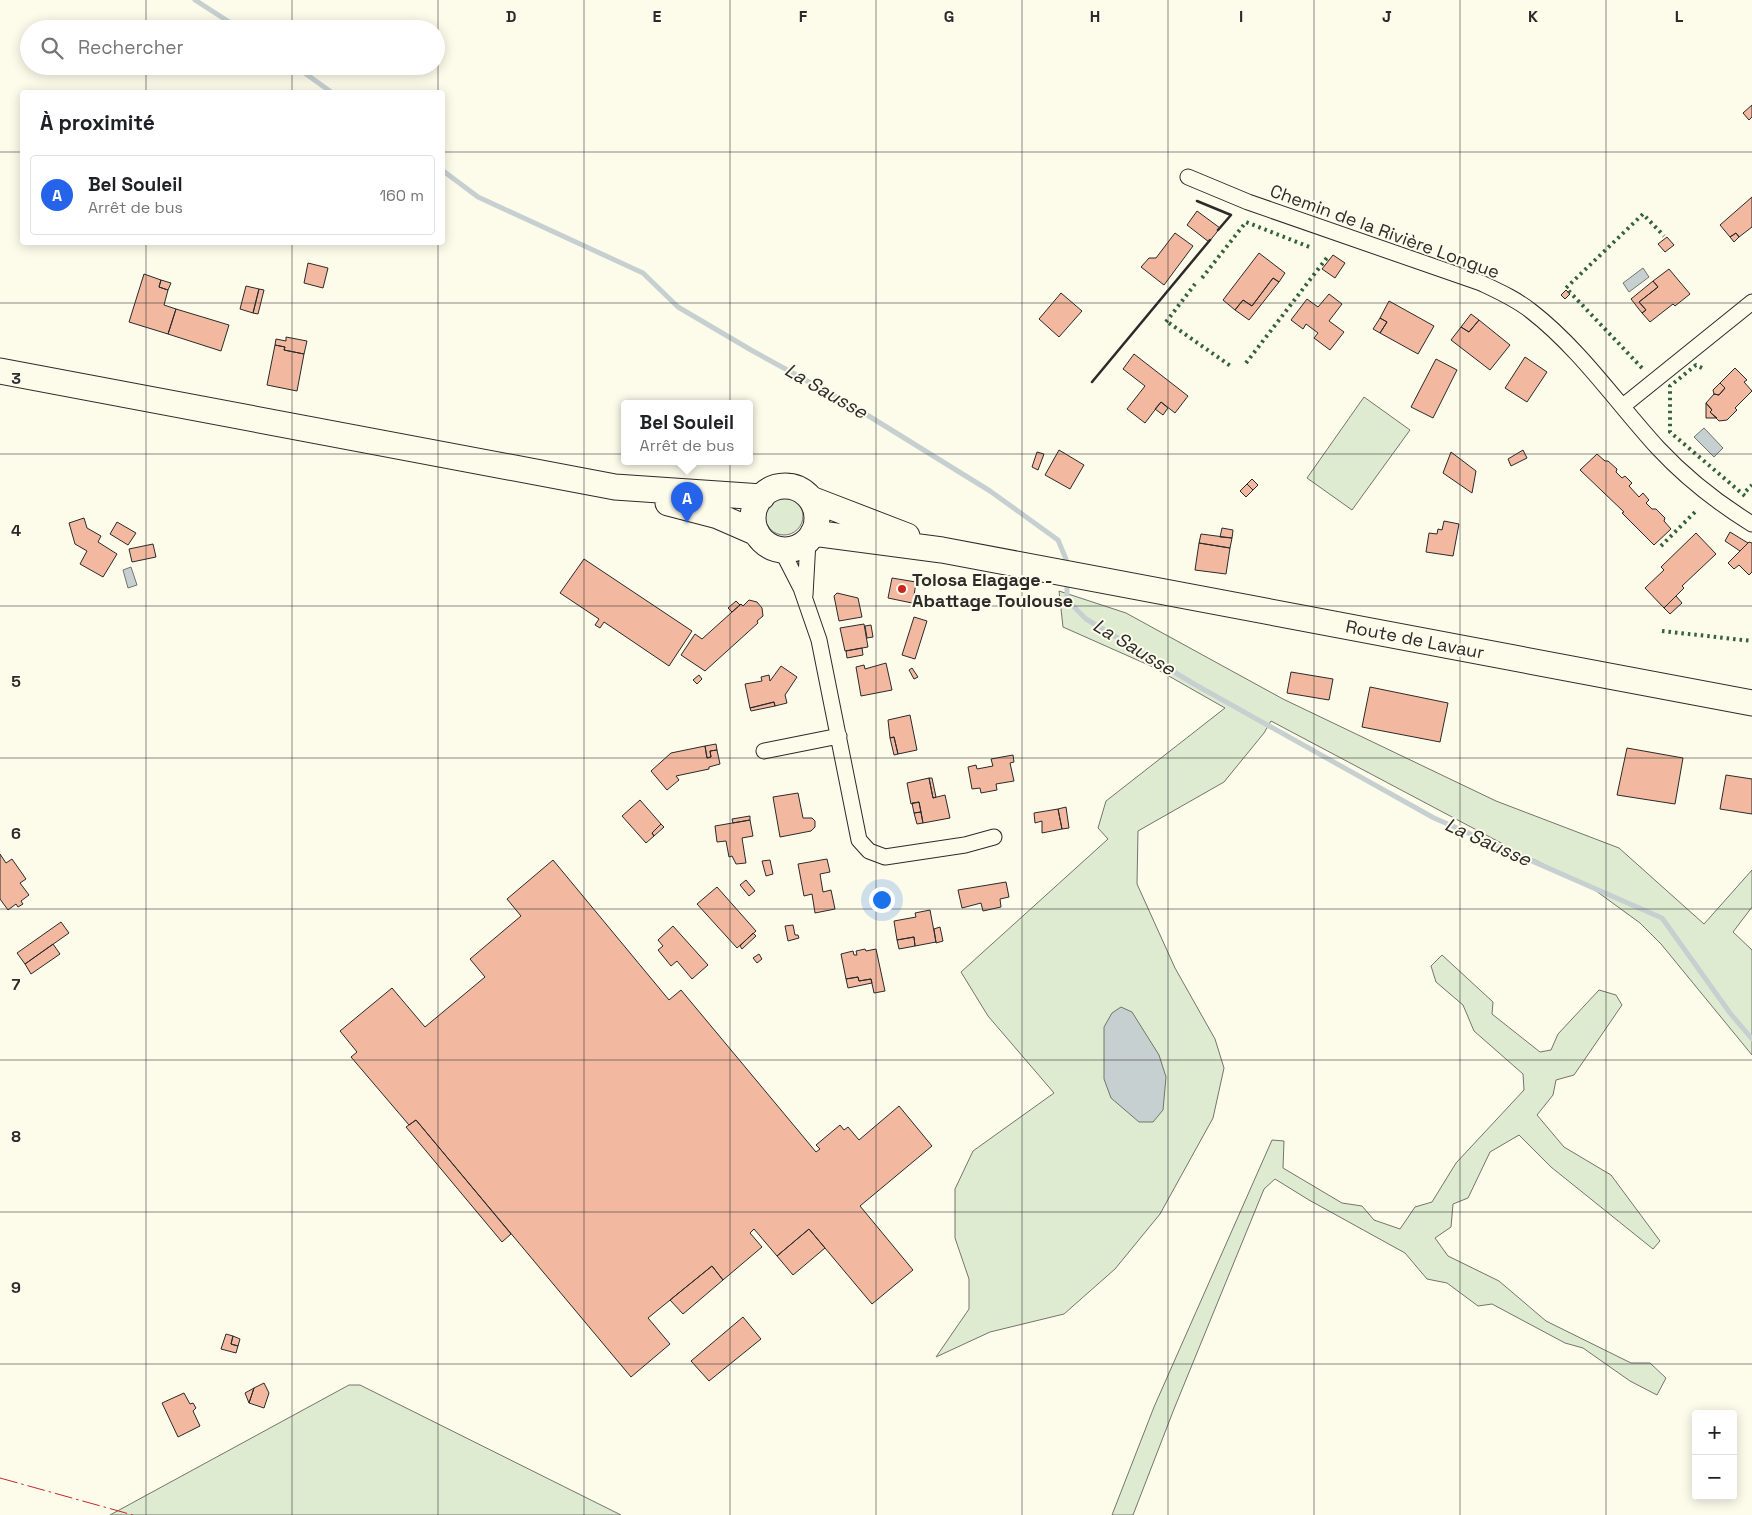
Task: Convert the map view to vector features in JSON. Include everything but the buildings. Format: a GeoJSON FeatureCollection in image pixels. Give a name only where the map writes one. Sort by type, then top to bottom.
{"type":"FeatureCollection","features":[{"type":"Feature","properties":{"kind":"main road"},"geometry":{"type":"LineString","coordinates":[[0,371],[615,487],[762,497]]}},
{"type":"Feature","properties":{"kind":"main road"},"geometry":{"type":"LineString","coordinates":[[615,487],[651,499],[718,516],[757,533]]}},
{"type":"Feature","properties":{"kind":"main road"},"geometry":{"type":"LineString","coordinates":[[811,499],[817,516],[816,524],[811,537],[800,546],[780,550],[763,541],[757,533],[754,524],[756,505],[762,497],[775,488],[791,487],[798,489],[811,499],[942,550]]}},
{"type":"Feature","properties":{"kind":"main road"},"geometry":{"type":"LineString","coordinates":[[811,537],[942,550]]}},
{"type":"Feature","properties":{"kind":"main road","name":"Route de Lavaur"},"geometry":{"type":"LineString","coordinates":[[942,550],[1752,703]]}},
{"type":"Feature","properties":{"kind":"street","name":"Chemin de la Rivière Longue"},"geometry":{"type":"LineString","coordinates":[[1188,177],[1258,206],[1482,283],[1510,297],[1530,310],[1554,331],[1672,463],[1716,500],[1752,524]]}},
{"type":"Feature","properties":{"kind":"street"},"geometry":{"type":"LineString","coordinates":[[1623,406],[1752,302]]}},
{"type":"Feature","properties":{"kind":"street"},"geometry":{"type":"LineString","coordinates":[[807,607],[805,589],[811,537]]}},
{"type":"Feature","properties":{"kind":"street"},"geometry":{"type":"LineString","coordinates":[[780,550],[800,588],[819,640],[859,840],[869,852],[885,857],[965,845],[994,837]]}},
{"type":"Feature","properties":{"kind":"street"},"geometry":{"type":"LineString","coordinates":[[764,751],[839,736]]}},
{"type":"Feature","properties":{"kind":"green space"},"geometry":{"type":"Polygon","coordinates":[[[1364,397],[1410,430],[1352,510],[1307,478],[1364,397]]]}},
{"type":"Feature","properties":{"kind":"green space"},"geometry":{"type":"Polygon","coordinates":[[[784,497],[791,498],[797,503],[802,509],[802,523],[797,529],[791,534],[784,535],[777,534],[771,529],[766,523],[765,516],[766,509],[771,503],[777,498],[784,497]]]}},
{"type":"Feature","properties":{"kind":"green space"},"geometry":{"type":"Polygon","coordinates":[[[1059,591],[1126,613],[1283,699],[1496,801],[1619,848],[1704,924],[1752,870],[1752,907],[1733,932],[1752,950],[1752,1055],[1661,944],[1640,923],[1592,888],[1510,850],[1503,844],[1271,721],[1264,733],[1224,782],[1138,831],[1137,884],[1175,968],[1215,1039],[1224,1068],[1213,1118],[1160,1214],[1115,1269],[1064,1314],[990,1332],[936,1357],[969,1309],[969,1279],[955,1238],[955,1189],[973,1151],[1054,1093],[988,1016],[961,972],[1108,839],[1098,828],[1106,801],[1225,708],[1153,667],[1063,627],[1059,591]]]}},
{"type":"Feature","properties":{"kind":"green space"},"geometry":{"type":"Polygon","coordinates":[[[1442,955],[1493,1002],[1492,1014],[1540,1052],[1551,1050],[1558,1034],[1599,990],[1616,995],[1622,1005],[1574,1075],[1556,1080],[1553,1095],[1537,1115],[1564,1147],[1611,1175],[1660,1241],[1653,1249],[1551,1167],[1519,1135],[1490,1152],[1468,1198],[1453,1204],[1451,1227],[1435,1238],[1448,1256],[1499,1281],[1546,1321],[1631,1363],[1650,1363],[1666,1378],[1657,1395],[1630,1381],[1583,1348],[1565,1343],[1492,1304],[1478,1306],[1447,1283],[1427,1279],[1405,1253],[1275,1179],[1264,1189],[1133,1515],[1112,1515],[1154,1407],[1272,1140],[1284,1141],[1283,1168],[1342,1203],[1362,1206],[1374,1220],[1400,1229],[1415,1207],[1432,1202],[1456,1163],[1524,1090],[1523,1074],[1474,1031],[1463,1005],[1436,982],[1431,966],[1442,955]]]}},
{"type":"Feature","properties":{"kind":"green space"},"geometry":{"type":"Polygon","coordinates":[[[349,1385],[360,1385],[621,1515],[110,1515],[349,1385]]]}},
{"type":"Feature","properties":{"kind":"shaded area"},"geometry":{"type":"Polygon","coordinates":[[[1643,268],[1649,277],[1629,292],[1623,283],[1643,268]]]}},
{"type":"Feature","properties":{"kind":"shaded area"},"geometry":{"type":"Polygon","coordinates":[[[1704,428],[1723,448],[1714,457],[1694,437],[1704,428]]]}},
{"type":"Feature","properties":{"kind":"shaded area"},"geometry":{"type":"Polygon","coordinates":[[[131,567],[137,585],[128,588],[123,570],[131,567]]]}},
{"type":"Feature","properties":{"kind":"shaded area"},"geometry":{"type":"Polygon","coordinates":[[[1121,1007],[1132,1012],[1159,1055],[1166,1077],[1163,1110],[1153,1122],[1139,1122],[1111,1098],[1104,1079],[1104,1027],[1112,1013],[1121,1007]]]}},
{"type":"Feature","properties":{"kind":"waterway","name":"La Sausse"},"geometry":{"type":"LineString","coordinates":[[195,0],[226,20]]}},
{"type":"Feature","properties":{"kind":"waterway","name":"La Sausse"},"geometry":{"type":"LineString","coordinates":[[307,75],[328,90]]}},
{"type":"Feature","properties":{"kind":"waterway","name":"La Sausse"},"geometry":{"type":"LineString","coordinates":[[445,172],[478,197],[643,273],[678,307],[851,405],[990,491],[1058,540],[1066,559],[1066,567]]}},
{"type":"Feature","properties":{"kind":"waterway","name":"La Sausse"},"geometry":{"type":"LineString","coordinates":[[1067,580],[1067,600],[1086,619],[1194,684],[1434,818],[1662,918],[1730,1013],[1752,1039]]}},
{"type":"Feature","properties":{"kind":"hedge"},"geometry":{"type":"LineString","coordinates":[[1642,368],[1566,288],[1643,214],[1664,236]]}},
{"type":"Feature","properties":{"kind":"hedge"},"geometry":{"type":"LineString","coordinates":[[1202,278],[1246,222],[1312,248]]}},
{"type":"Feature","properties":{"kind":"hedge"},"geometry":{"type":"LineString","coordinates":[[1246,363],[1329,255]]}},
{"type":"Feature","properties":{"kind":"hedge"},"geometry":{"type":"LineString","coordinates":[[1166,322],[1195,284]]}},
{"type":"Feature","properties":{"kind":"hedge"},"geometry":{"type":"LineString","coordinates":[[1169,323],[1232,367]]}},
{"type":"Feature","properties":{"kind":"hedge"},"geometry":{"type":"LineString","coordinates":[[1702,368],[1696,365],[1670,386],[1670,432],[1745,496]]}},
{"type":"Feature","properties":{"kind":"hedge"},"geometry":{"type":"LineString","coordinates":[[1746,491],[1752,485]]}},
{"type":"Feature","properties":{"kind":"hedge"},"geometry":{"type":"LineString","coordinates":[[1661,546],[1697,510]]}},
{"type":"Feature","properties":{"kind":"hedge"},"geometry":{"type":"LineString","coordinates":[[1662,631],[1752,641]]}},
{"type":"Feature","properties":{"kind":"wall"},"geometry":{"type":"LineString","coordinates":[[1197,201],[1231,215],[1218,230]]}},
{"type":"Feature","properties":{"kind":"wall"},"geometry":{"type":"LineString","coordinates":[[1092,382],[1210,240]]}},
{"type":"Feature","properties":{"kind":"power"},"geometry":{"type":"LineString","coordinates":[[0,1478],[133,1515]]}},
{"type":"Feature","properties":{"kind":"place","name":"Bel Souleil"},"geometry":{"type":"Point","coordinates":[687,523]}},
{"type":"Feature","properties":{"kind":"place","name":"Tolosa Elagage - Abattage Toulouse"},"geometry":{"type":"Point","coordinates":[902,589]}}]}
